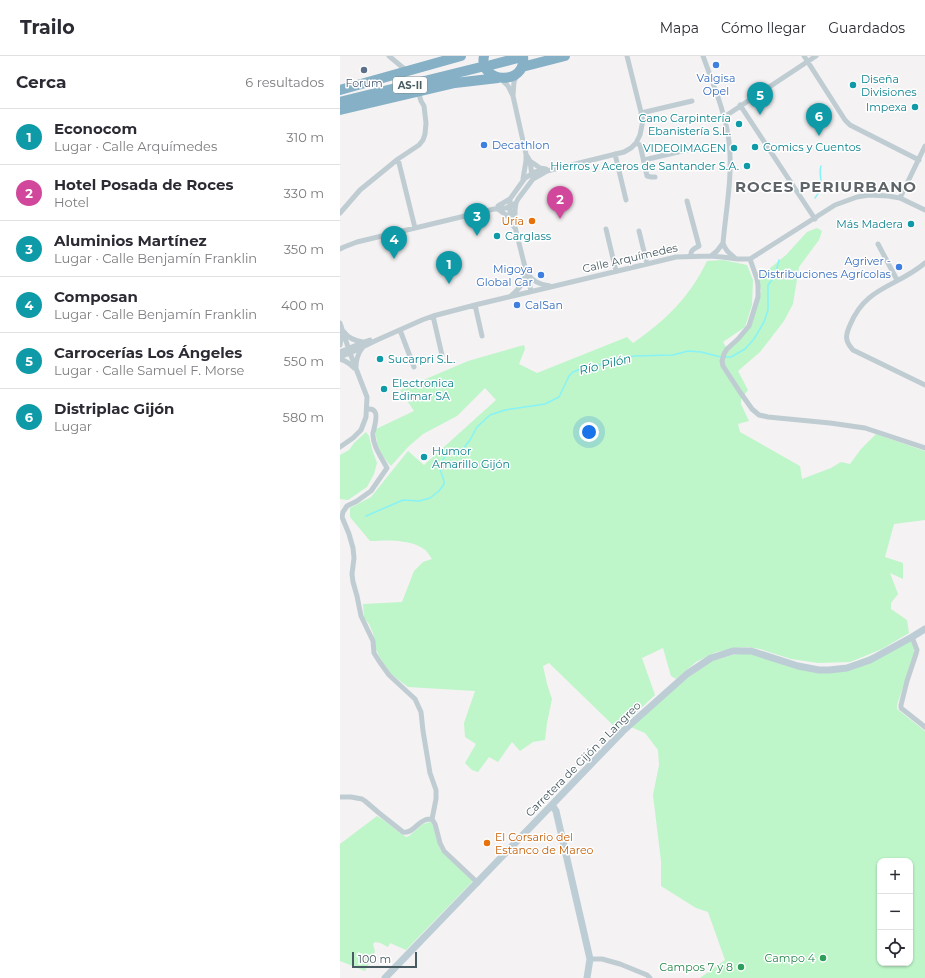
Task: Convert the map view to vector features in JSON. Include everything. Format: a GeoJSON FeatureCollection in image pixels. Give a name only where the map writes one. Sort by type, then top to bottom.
{"type":"FeatureCollection","features":[{"type":"Feature","properties":{"kind":"highway"},"geometry":{"type":"LineString","coordinates":[[340,90],[461,56]]}},
{"type":"Feature","properties":{"kind":"highway","name":"AS-II"},"geometry":{"type":"LineString","coordinates":[[340,102],[502,56]]}},
{"type":"Feature","properties":{"kind":"highway"},"geometry":{"type":"LineString","coordinates":[[340,110],[455,83],[512,77],[520,64],[565,56]]}},
{"type":"Feature","properties":{"kind":"highway"},"geometry":{"type":"LineString","coordinates":[[485,62],[483,59],[485,67],[492,75],[499,78]]}},
{"type":"Feature","properties":{"kind":"highway","name":"AS-II"},"geometry":{"type":"LineString","coordinates":[[340,96],[485,62],[520,64]]}},
{"type":"Feature","properties":{"kind":"street"},"geometry":{"type":"LineString","coordinates":[[389,56],[407,71]]}},
{"type":"Feature","properties":{"kind":"street"},"geometry":{"type":"LineString","coordinates":[[531,292],[515,227],[516,203],[534,176],[549,169],[624,152],[636,143],[640,135],[643,120],[627,56]]}},
{"type":"Feature","properties":{"kind":"street"},"geometry":{"type":"LineString","coordinates":[[703,56],[724,116],[729,141],[730,170],[723,243],[728,253],[738,259]]}},
{"type":"Feature","properties":{"kind":"street"},"geometry":{"type":"LineString","coordinates":[[804,56],[845,120],[850,125],[919,160]]}},
{"type":"Feature","properties":{"kind":"street"},"geometry":{"type":"LineString","coordinates":[[724,116],[816,56]]}},
{"type":"Feature","properties":{"kind":"street"},"geometry":{"type":"LineString","coordinates":[[513,96],[514,82],[520,64]]}},
{"type":"Feature","properties":{"kind":"street"},"geometry":{"type":"LineString","coordinates":[[499,78],[508,86],[513,96],[526,154],[534,176]]}},
{"type":"Feature","properties":{"kind":"street"},"geometry":{"type":"LineString","coordinates":[[340,213],[360,190],[398,159],[419,145],[425,134],[426,123],[424,106],[418,91]]}},
{"type":"Feature","properties":{"kind":"street"},"geometry":{"type":"LineString","coordinates":[[641,113],[692,101]]}},
{"type":"Feature","properties":{"kind":"street"},"geometry":{"type":"LineString","coordinates":[[740,105],[815,219]]}},
{"type":"Feature","properties":{"kind":"street"},"geometry":{"type":"LineString","coordinates":[[636,143],[640,146],[647,176],[655,177]]}},
{"type":"Feature","properties":{"kind":"street"},"geometry":{"type":"LineString","coordinates":[[900,198],[925,146]]}},
{"type":"Feature","properties":{"kind":"street"},"geometry":{"type":"LineString","coordinates":[[644,160],[695,148]]}},
{"type":"Feature","properties":{"kind":"street"},"geometry":{"type":"LineString","coordinates":[[615,154],[626,200]]}},
{"type":"Feature","properties":{"kind":"street"},"geometry":{"type":"LineString","coordinates":[[398,159],[415,228]]}},
{"type":"Feature","properties":{"kind":"street"},"geometry":{"type":"LineString","coordinates":[[528,161],[540,168],[549,169]]}},
{"type":"Feature","properties":{"kind":"street"},"geometry":{"type":"LineString","coordinates":[[497,208],[510,199],[523,179],[528,161]]}},
{"type":"Feature","properties":{"kind":"street"},"geometry":{"type":"LineString","coordinates":[[523,179],[528,175],[534,176]]}},
{"type":"Feature","properties":{"kind":"street"},"geometry":{"type":"LineString","coordinates":[[925,210],[900,198],[869,195],[857,197],[835,205],[750,259],[757,279],[758,297],[749,326],[727,349],[722,361],[723,366],[740,392],[752,409],[759,415],[865,428],[925,448]]}},
{"type":"Feature","properties":{"kind":"street"},"geometry":{"type":"LineString","coordinates":[[510,199],[510,218]]}},
{"type":"Feature","properties":{"kind":"street"},"geometry":{"type":"LineString","coordinates":[[687,201],[699,246],[693,249],[690,253],[691,256]]}},
{"type":"Feature","properties":{"kind":"street"},"geometry":{"type":"LineString","coordinates":[[340,249],[357,242],[497,208],[506,208],[516,203]]}},
{"type":"Feature","properties":{"kind":"street"},"geometry":{"type":"LineString","coordinates":[[509,206],[512,209],[515,221]]}},
{"type":"Feature","properties":{"kind":"street"},"geometry":{"type":"LineString","coordinates":[[497,208],[510,218],[515,227]]}},
{"type":"Feature","properties":{"kind":"street"},"geometry":{"type":"LineString","coordinates":[[606,229],[616,272]]}},
{"type":"Feature","properties":{"kind":"street"},"geometry":{"type":"LineString","coordinates":[[639,231],[647,264]]}},
{"type":"Feature","properties":{"kind":"street"},"geometry":{"type":"LineString","coordinates":[[711,256],[723,243]]}},
{"type":"Feature","properties":{"kind":"street"},"geometry":{"type":"LineString","coordinates":[[878,244],[897,280]]}},
{"type":"Feature","properties":{"kind":"street","name":"Calle Arquímedes"},"geometry":{"type":"LineString","coordinates":[[340,355],[433,316],[676,257],[711,256],[750,259]]}},
{"type":"Feature","properties":{"kind":"street"},"geometry":{"type":"LineString","coordinates":[[925,263],[872,295],[863,303],[852,319],[846,339],[849,346],[854,350],[925,385]]}},
{"type":"Feature","properties":{"kind":"street"},"geometry":{"type":"LineString","coordinates":[[526,270],[535,282],[545,286],[554,286]]}},
{"type":"Feature","properties":{"kind":"street"},"geometry":{"type":"LineString","coordinates":[[510,297],[523,284],[526,270]]}},
{"type":"Feature","properties":{"kind":"street"},"geometry":{"type":"LineString","coordinates":[[475,305],[482,336]]}},
{"type":"Feature","properties":{"kind":"street"},"geometry":{"type":"LineString","coordinates":[[433,316],[442,355]]}},
{"type":"Feature","properties":{"kind":"street"},"geometry":{"type":"LineString","coordinates":[[340,323],[367,397],[366,417],[361,430],[340,447]]}},
{"type":"Feature","properties":{"kind":"street"},"geometry":{"type":"LineString","coordinates":[[342,330],[353,340],[364,344],[359,354],[356,370]]}},
{"type":"Feature","properties":{"kind":"street"},"geometry":{"type":"LineString","coordinates":[[340,345],[342,330]]}},
{"type":"Feature","properties":{"kind":"street"},"geometry":{"type":"LineString","coordinates":[[400,330],[414,367]]}},
{"type":"Feature","properties":{"kind":"street","name":"Calle Arquímedes"},"geometry":{"type":"LineString","coordinates":[[349,351],[374,340]]}},
{"type":"Feature","properties":{"kind":"street"},"geometry":{"type":"LineString","coordinates":[[340,355],[356,370]]}},
{"type":"Feature","properties":{"kind":"street"},"geometry":{"type":"LineString","coordinates":[[367,409],[372,409],[375,412],[376,415],[373,435],[374,441],[387,468],[370,491],[357,502],[347,506],[343,512],[342,517],[353,548],[353,582],[358,596],[361,616],[373,641],[374,653],[389,675],[415,699],[421,712],[430,773],[436,790],[436,799],[432,819],[435,824],[440,843],[444,851],[478,883]]}},
{"type":"Feature","properties":{"kind":"street","name":"Carretera de Gijón a Langreo"},"geometry":{"type":"LineString","coordinates":[[385,978],[628,726],[687,674],[711,658],[733,651],[751,651],[798,666],[819,670],[847,668],[870,660],[925,629]]}},
{"type":"Feature","properties":{"kind":"street"},"geometry":{"type":"LineString","coordinates":[[912,637],[917,650],[901,705],[902,708],[925,727]]}},
{"type":"Feature","properties":{"kind":"street"},"geometry":{"type":"LineString","coordinates":[[340,797],[362,799],[403,832],[407,833],[426,820],[432,819]]}},
{"type":"Feature","properties":{"kind":"street"},"geometry":{"type":"LineString","coordinates":[[552,805],[556,811],[590,959],[587,978]]}},
{"type":"Feature","properties":{"kind":"street"},"geometry":{"type":"LineString","coordinates":[[590,959],[602,959],[620,964],[647,975],[650,978]]}},
{"type":"Feature","properties":{"kind":"green space"},"geometry":{"type":"Polygon","coordinates":[[[817,228],[822,231],[819,240],[799,267],[793,304],[784,321],[760,352],[738,371],[748,390],[741,399],[741,404],[749,421],[738,424],[740,432],[800,466],[802,479],[831,468],[841,462],[850,464],[861,449],[876,434],[925,451],[925,520],[894,524],[885,557],[903,563],[903,579],[890,573],[898,594],[891,603],[891,609],[907,620],[909,633],[882,649],[850,662],[818,663],[791,659],[760,649],[748,647],[716,652],[696,662],[676,679],[671,676],[663,648],[642,658],[655,695],[618,730],[549,663],[543,666],[552,699],[545,740],[533,742],[520,751],[512,742],[498,762],[489,757],[478,772],[472,770],[465,763],[476,744],[465,737],[464,723],[475,691],[408,687],[391,674],[380,658],[375,647],[373,633],[369,624],[364,618],[363,604],[402,602],[414,571],[423,562],[432,559],[424,549],[412,543],[391,540],[370,541],[350,517],[350,508],[371,497],[408,451],[424,465],[496,400],[485,388],[457,416],[423,434],[408,447],[391,466],[379,449],[376,429],[414,411],[400,390],[468,361],[524,345],[525,349],[519,364],[537,373],[627,337],[633,343],[656,326],[676,307],[692,286],[707,261],[723,260],[747,265],[753,280],[752,305],[745,327],[723,342],[727,349],[747,329],[761,291],[757,279],[786,255],[807,232],[817,228]]]}},
{"type":"Feature","properties":{"kind":"green space"},"geometry":{"type":"Polygon","coordinates":[[[366,432],[369,436],[377,463],[374,474],[367,487],[348,500],[340,499],[340,455],[349,450],[366,432]]]}},
{"type":"Feature","properties":{"kind":"green space"},"geometry":{"type":"Polygon","coordinates":[[[911,640],[914,648],[914,654],[897,709],[925,731],[925,978],[700,978],[725,960],[708,912],[696,908],[661,886],[661,861],[653,795],[659,765],[658,750],[645,733],[631,727],[686,679],[712,661],[732,655],[751,654],[828,672],[911,640]]]}},
{"type":"Feature","properties":{"kind":"green space"},"geometry":{"type":"Polygon","coordinates":[[[377,816],[406,837],[423,824],[431,822],[441,851],[473,881],[406,950],[390,943],[388,947],[375,942],[373,944],[375,952],[365,971],[340,961],[340,844],[377,816]]]}},
{"type":"Feature","properties":{"kind":"waterway","name":"Río Pilón"},"geometry":{"type":"LineString","coordinates":[[815,198],[821,185],[821,166]]}},
{"type":"Feature","properties":{"kind":"waterway","name":"Río Pilón"},"geometry":{"type":"LineString","coordinates":[[725,357],[731,357],[745,349],[754,339],[764,322],[768,310],[768,285],[775,276],[779,260]]}},
{"type":"Feature","properties":{"kind":"waterway","name":"Río Pilón"},"geometry":{"type":"LineString","coordinates":[[366,516],[403,500],[419,501],[430,498],[439,491],[444,484],[439,466],[444,458],[450,452],[463,449],[477,427],[490,415],[505,410],[545,404],[559,397],[569,376],[573,372],[583,368],[619,361],[634,356],[673,355],[688,351],[701,352],[721,357]]}},
{"type":"Feature","properties":{"kind":"place","name":"Valgisa Opel"},"geometry":{"type":"Point","coordinates":[716,65]}},
{"type":"Feature","properties":{"kind":"place","name":"Forum"},"geometry":{"type":"Point","coordinates":[364,70]}},
{"type":"Feature","properties":{"kind":"place","name":"Diseña Divisiones"},"geometry":{"type":"Point","coordinates":[853,85]}},
{"type":"Feature","properties":{"kind":"place","name":"Impexa"},"geometry":{"type":"Point","coordinates":[915,107]}},
{"type":"Feature","properties":{"kind":"place","name":"Carrocerías Los Ángeles"},"geometry":{"type":"Point","coordinates":[760,115]}},
{"type":"Feature","properties":{"kind":"place","name":"Cano Carpintería Ebanistería S.L."},"geometry":{"type":"Point","coordinates":[739,124]}},
{"type":"Feature","properties":{"kind":"place","name":"Distriplac Gijón"},"geometry":{"type":"Point","coordinates":[819,136]}},
{"type":"Feature","properties":{"kind":"place","name":"Decathlon"},"geometry":{"type":"Point","coordinates":[484,145]}},
{"type":"Feature","properties":{"kind":"place","name":"Comics y Cuentos"},"geometry":{"type":"Point","coordinates":[755,147]}},
{"type":"Feature","properties":{"kind":"place","name":"VIDEOIMAGEN"},"geometry":{"type":"Point","coordinates":[734,148]}},
{"type":"Feature","properties":{"kind":"place","name":"Hierros y Aceros de Santander S.A."},"geometry":{"type":"Point","coordinates":[747,166]}},
{"type":"Feature","properties":{"kind":"place","name":"Hotel Posada de Roces"},"geometry":{"type":"Point","coordinates":[560,219]}},
{"type":"Feature","properties":{"kind":"place","name":"Uría"},"geometry":{"type":"Point","coordinates":[532,221]}},
{"type":"Feature","properties":{"kind":"place","name":"Más Madera"},"geometry":{"type":"Point","coordinates":[911,224]}},
{"type":"Feature","properties":{"kind":"place","name":"Aluminios Martínez"},"geometry":{"type":"Point","coordinates":[477,236]}},
{"type":"Feature","properties":{"kind":"place","name":"Carglass"},"geometry":{"type":"Point","coordinates":[497,236]}},
{"type":"Feature","properties":{"kind":"place","name":"Composan"},"geometry":{"type":"Point","coordinates":[394,259]}},
{"type":"Feature","properties":{"kind":"place","name":"Agriver - Distribuciones Agrícolas"},"geometry":{"type":"Point","coordinates":[899,267]}},
{"type":"Feature","properties":{"kind":"place","name":"Migoya Global Car"},"geometry":{"type":"Point","coordinates":[541,275]}},
{"type":"Feature","properties":{"kind":"place","name":"Econocom"},"geometry":{"type":"Point","coordinates":[449,284]}},
{"type":"Feature","properties":{"kind":"place","name":"CalSan"},"geometry":{"type":"Point","coordinates":[517,305]}},
{"type":"Feature","properties":{"kind":"place","name":"Sucarpri S.L."},"geometry":{"type":"Point","coordinates":[380,359]}},
{"type":"Feature","properties":{"kind":"place","name":"Electronica Edimar SA"},"geometry":{"type":"Point","coordinates":[384,389]}},
{"type":"Feature","properties":{"kind":"place","name":"Humor Amarillo Gijón"},"geometry":{"type":"Point","coordinates":[424,457]}},
{"type":"Feature","properties":{"kind":"place","name":"El Corsario del Estanco de Mareo"},"geometry":{"type":"Point","coordinates":[487,843]}},
{"type":"Feature","properties":{"kind":"place","name":"Campo 4"},"geometry":{"type":"Point","coordinates":[823,958]}},
{"type":"Feature","properties":{"kind":"place","name":"Campos 7 y 8"},"geometry":{"type":"Point","coordinates":[741,967]}},
{"type":"Feature","properties":{"kind":"district","name":"ROCES PERIURBANO"},"geometry":{"type":"Point","coordinates":[826,186]}}]}
